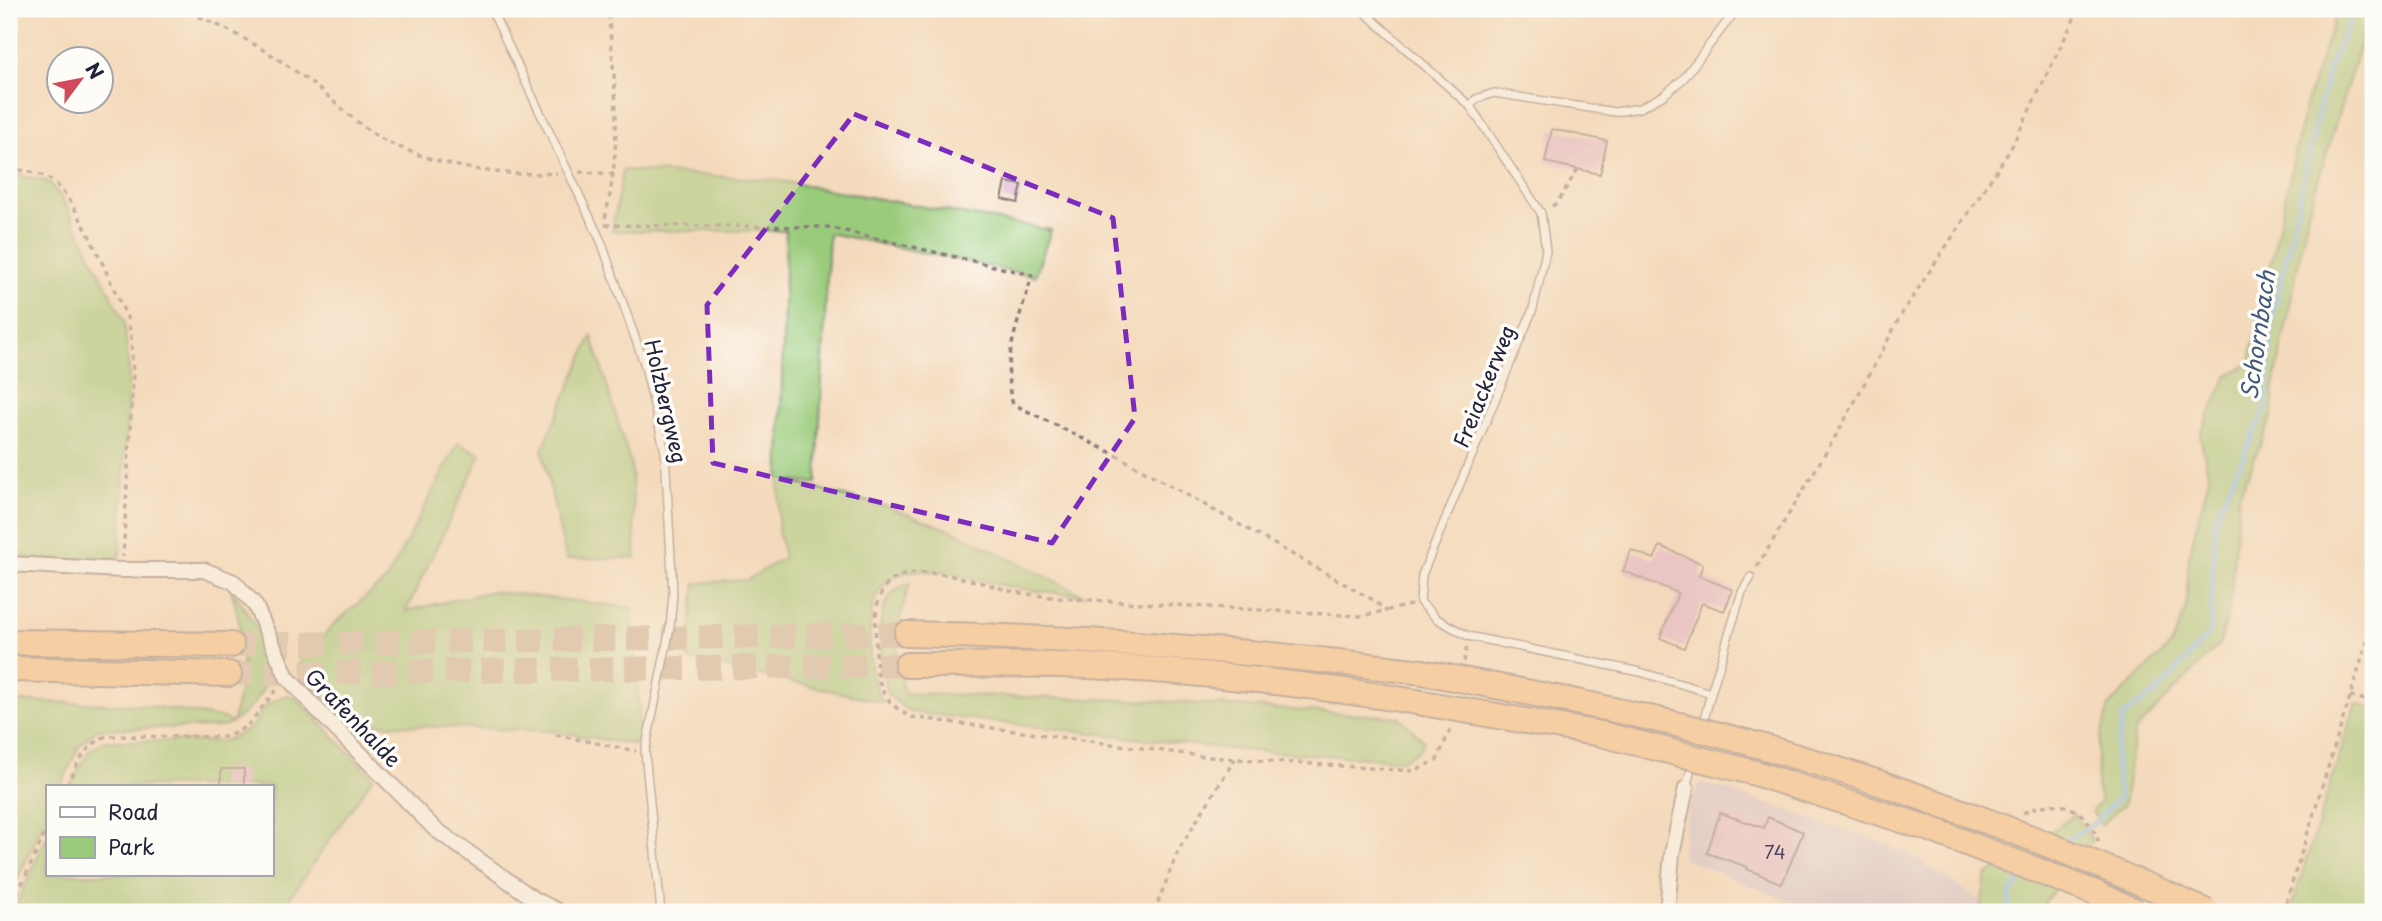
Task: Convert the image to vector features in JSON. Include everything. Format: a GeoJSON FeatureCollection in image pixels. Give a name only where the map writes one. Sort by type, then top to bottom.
{"type":"FeatureCollection","features":[{"type":"Feature","properties":{"kind":"highway"},"geometry":{"type":"LineString","coordinates":[[907,634],[1052,637],[1275,653],[1422,672],[1604,707],[1763,747],[1949,807],[2091,860],[2207,912]]}},
{"type":"Feature","properties":{"kind":"highway"},"geometry":{"type":"LineString","coordinates":[[9,642],[231,645]]}},
{"type":"Feature","properties":{"kind":"highway"},"geometry":{"type":"LineString","coordinates":[[907,665],[1058,665],[1179,672],[1294,683],[1601,734],[1755,774],[1930,830],[2095,892],[2137,912]]}},
{"type":"Feature","properties":{"kind":"highway"},"geometry":{"type":"LineString","coordinates":[[9,669],[229,674]]}},
{"type":"Feature","properties":{"kind":"street","name":"Grafenhalde"},"geometry":{"type":"LineString","coordinates":[[9,564],[122,570],[204,570],[234,582],[255,605],[287,677],[435,829],[534,899],[559,912]]}},
{"type":"Feature","properties":{"kind":"street"},"geometry":{"type":"LineString","coordinates":[[1667,912],[1672,854],[1686,788]]}},
{"type":"Feature","properties":{"kind":"lane","name":"Holzbergweg"},"geometry":{"type":"LineString","coordinates":[[491,9],[601,241],[644,363],[665,452],[672,604],[670,628],[645,752],[661,912]]}},
{"type":"Feature","properties":{"kind":"lane","name":"Freiackerweg"},"geometry":{"type":"LineString","coordinates":[[1361,9],[1470,106],[1541,214],[1546,251],[1533,309],[1422,575],[1420,602]]}},
{"type":"Feature","properties":{"kind":"lane"},"geometry":{"type":"LineString","coordinates":[[1470,106],[1476,99],[1494,93],[1615,112],[1640,108],[1664,95],[1683,79],[1737,9]]}},
{"type":"Feature","properties":{"kind":"lane"},"geometry":{"type":"LineString","coordinates":[[1686,788],[1742,592],[1751,577]]}},
{"type":"Feature","properties":{"kind":"lane"},"geometry":{"type":"LineString","coordinates":[[1420,602],[1437,619],[1468,636],[1640,672],[1711,693]]}},
{"type":"Feature","properties":{"kind":"path"},"geometry":{"type":"LineString","coordinates":[[180,9],[224,26],[310,83],[384,141],[464,169],[533,174],[615,174]]}},
{"type":"Feature","properties":{"kind":"path"},"geometry":{"type":"LineString","coordinates":[[601,241],[615,174],[618,114],[608,9]]}},
{"type":"Feature","properties":{"kind":"path"},"geometry":{"type":"LineString","coordinates":[[1751,577],[1841,427],[1905,310],[2010,150],[2079,9]]}},
{"type":"Feature","properties":{"kind":"path"},"geometry":{"type":"LineString","coordinates":[[9,169],[25,170],[52,180],[73,206],[127,317],[131,335],[133,379],[122,570]]}},
{"type":"Feature","properties":{"kind":"path"},"geometry":{"type":"LineString","coordinates":[[1541,214],[1558,202],[1578,169]]}},
{"type":"Feature","properties":{"kind":"path"},"geometry":{"type":"LineString","coordinates":[[603,225],[828,227],[1032,275],[1007,366],[1007,386],[1013,404],[1118,456],[1375,601],[1387,612]]}},
{"type":"Feature","properties":{"kind":"path"},"geometry":{"type":"LineString","coordinates":[[1420,602],[1387,612],[1361,616],[1058,598],[1013,591],[971,579],[922,573],[898,575],[886,586],[877,607],[876,674],[882,695],[897,710],[911,717],[1235,759],[1415,771],[1437,760]]}},
{"type":"Feature","properties":{"kind":"path"},"geometry":{"type":"LineString","coordinates":[[2284,912],[2373,622]]}},
{"type":"Feature","properties":{"kind":"path"},"geometry":{"type":"LineString","coordinates":[[67,785],[81,756],[92,743],[106,737],[227,737],[247,726],[287,677]]}},
{"type":"Feature","properties":{"kind":"path"},"geometry":{"type":"LineString","coordinates":[[2350,696],[2373,702]]}},
{"type":"Feature","properties":{"kind":"path"},"geometry":{"type":"LineString","coordinates":[[556,735],[645,752]]}},
{"type":"Feature","properties":{"kind":"path"},"geometry":{"type":"LineString","coordinates":[[1154,912],[1179,849],[1235,759]]}},
{"type":"Feature","properties":{"kind":"path"},"geometry":{"type":"LineString","coordinates":[[2021,814],[2048,802],[2068,807],[2085,817],[2096,835]]}},
{"type":"Feature","properties":{"kind":"path"},"geometry":{"type":"LineString","coordinates":[[9,912],[46,831]]}},
{"type":"Feature","properties":{"kind":"highlighted area"},"geometry":{"type":"Polygon","coordinates":[[[854,114],[1113,218],[1135,418],[1052,543],[713,463],[707,305],[854,114]]]}},
{"type":"Feature","properties":{"kind":"shaded area"},"geometry":{"type":"Polygon","coordinates":[[[1701,782],[1876,840],[1911,855],[1982,902],[1980,912],[1815,912],[1681,857],[1688,804],[1701,782]]]}},
{"type":"Feature","properties":{"kind":"green space"},"geometry":{"type":"Polygon","coordinates":[[[2338,9],[2373,9],[2373,17],[2366,25],[2308,213],[2273,393],[2273,414],[2239,496],[2230,605],[2220,643],[2135,731],[2124,804],[2101,825],[2092,811],[2101,801],[2097,787],[2098,747],[2109,706],[2172,644],[2186,609],[2189,555],[2209,478],[2200,435],[2227,376],[2249,364],[2305,106],[2338,9]]]}},
{"type":"Feature","properties":{"kind":"green space"},"geometry":{"type":"Polygon","coordinates":[[[623,170],[775,180],[1051,230],[1035,276],[829,233],[817,483],[785,481],[887,507],[954,531],[1085,596],[1011,587],[945,573],[903,573],[887,582],[875,599],[870,625],[872,674],[883,702],[687,659],[696,583],[747,580],[784,557],[778,530],[786,231],[612,231],[623,170]]]}},
{"type":"Feature","properties":{"kind":"green space"},"geometry":{"type":"Polygon","coordinates":[[[9,173],[49,182],[63,200],[124,320],[129,371],[120,556],[111,562],[9,558],[9,173]]]}},
{"type":"Feature","properties":{"kind":"green space"},"geometry":{"type":"Polygon","coordinates":[[[592,336],[631,465],[636,558],[566,559],[542,450],[592,336]]]}},
{"type":"Feature","properties":{"kind":"green space"},"geometry":{"type":"Polygon","coordinates":[[[458,443],[481,454],[406,611],[492,591],[632,608],[640,727],[638,745],[550,731],[369,724],[338,711],[309,683],[298,665],[335,623],[387,579],[458,443]]]}},
{"type":"Feature","properties":{"kind":"green space"},"geometry":{"type":"Polygon","coordinates":[[[910,583],[897,638],[904,693],[1157,701],[1399,717],[1424,741],[1418,751],[1402,760],[1239,750],[909,712],[887,694],[880,630],[887,601],[896,590],[910,583]]]}},
{"type":"Feature","properties":{"kind":"green space"},"geometry":{"type":"Polygon","coordinates":[[[231,589],[259,633],[269,660],[269,671],[262,691],[256,701],[232,722],[240,688],[242,640],[231,589]]]}},
{"type":"Feature","properties":{"kind":"green space"},"geometry":{"type":"Polygon","coordinates":[[[286,695],[296,698],[373,777],[280,912],[13,912],[46,838],[46,876],[273,876],[273,785],[71,785],[89,751],[104,741],[224,741],[251,728],[265,706],[286,695]]]}},
{"type":"Feature","properties":{"kind":"green space"},"geometry":{"type":"Polygon","coordinates":[[[9,701],[142,705],[223,718],[231,723],[222,727],[98,729],[79,746],[61,785],[46,785],[46,817],[9,897],[9,701]]]}},
{"type":"Feature","properties":{"kind":"green space"},"geometry":{"type":"Polygon","coordinates":[[[2356,703],[2373,708],[2373,912],[2290,912],[2356,703]]]}},
{"type":"Feature","properties":{"kind":"green space"},"geometry":{"type":"Polygon","coordinates":[[[2075,815],[2092,840],[2045,902],[2042,912],[1980,912],[1986,876],[2075,815]]]}},
{"type":"Feature","properties":{"kind":"building"},"geometry":{"type":"Polygon","coordinates":[[[1552,129],[1607,141],[1600,174],[1545,162],[1552,129]]]}},
{"type":"Feature","properties":{"kind":"building"},"geometry":{"type":"Polygon","coordinates":[[[1006,182],[1022,185],[1018,203],[1002,199],[1006,182]]]}},
{"type":"Feature","properties":{"kind":"building"},"geometry":{"type":"Polygon","coordinates":[[[1660,546],[1703,564],[1699,576],[1733,590],[1724,611],[1702,603],[1684,648],[1660,638],[1678,593],[1623,571],[1631,550],[1654,559],[1660,546]]]}},
{"type":"Feature","properties":{"kind":"building"},"geometry":{"type":"Polygon","coordinates":[[[221,769],[244,769],[244,785],[221,785],[221,769]]]}},
{"type":"Feature","properties":{"kind":"building"},"geometry":{"type":"Polygon","coordinates":[[[1720,813],[1764,828],[1768,817],[1803,832],[1782,884],[1747,869],[1748,867],[1707,853],[1720,813]]]}},
{"type":"Feature","properties":{"kind":"waterway","name":"Schornbach"},"geometry":{"type":"LineString","coordinates":[[2062,843],[2091,826],[2119,798],[2115,755],[2124,715],[2156,693],[2211,632],[2215,518],[2266,407],[2272,321],[2308,159],[2329,66],[2355,9]]}},
{"type":"Feature","properties":{"kind":"waterway","name":"Schornbach"},"geometry":{"type":"LineString","coordinates":[[2008,912],[2010,894],[2025,873]]}},
{"type":"Feature","properties":{"kind":"tunnel"},"geometry":{"type":"LineString","coordinates":[[231,645],[907,634]]}},
{"type":"Feature","properties":{"kind":"tunnel"},"geometry":{"type":"LineString","coordinates":[[229,674],[907,665]]}}]}
